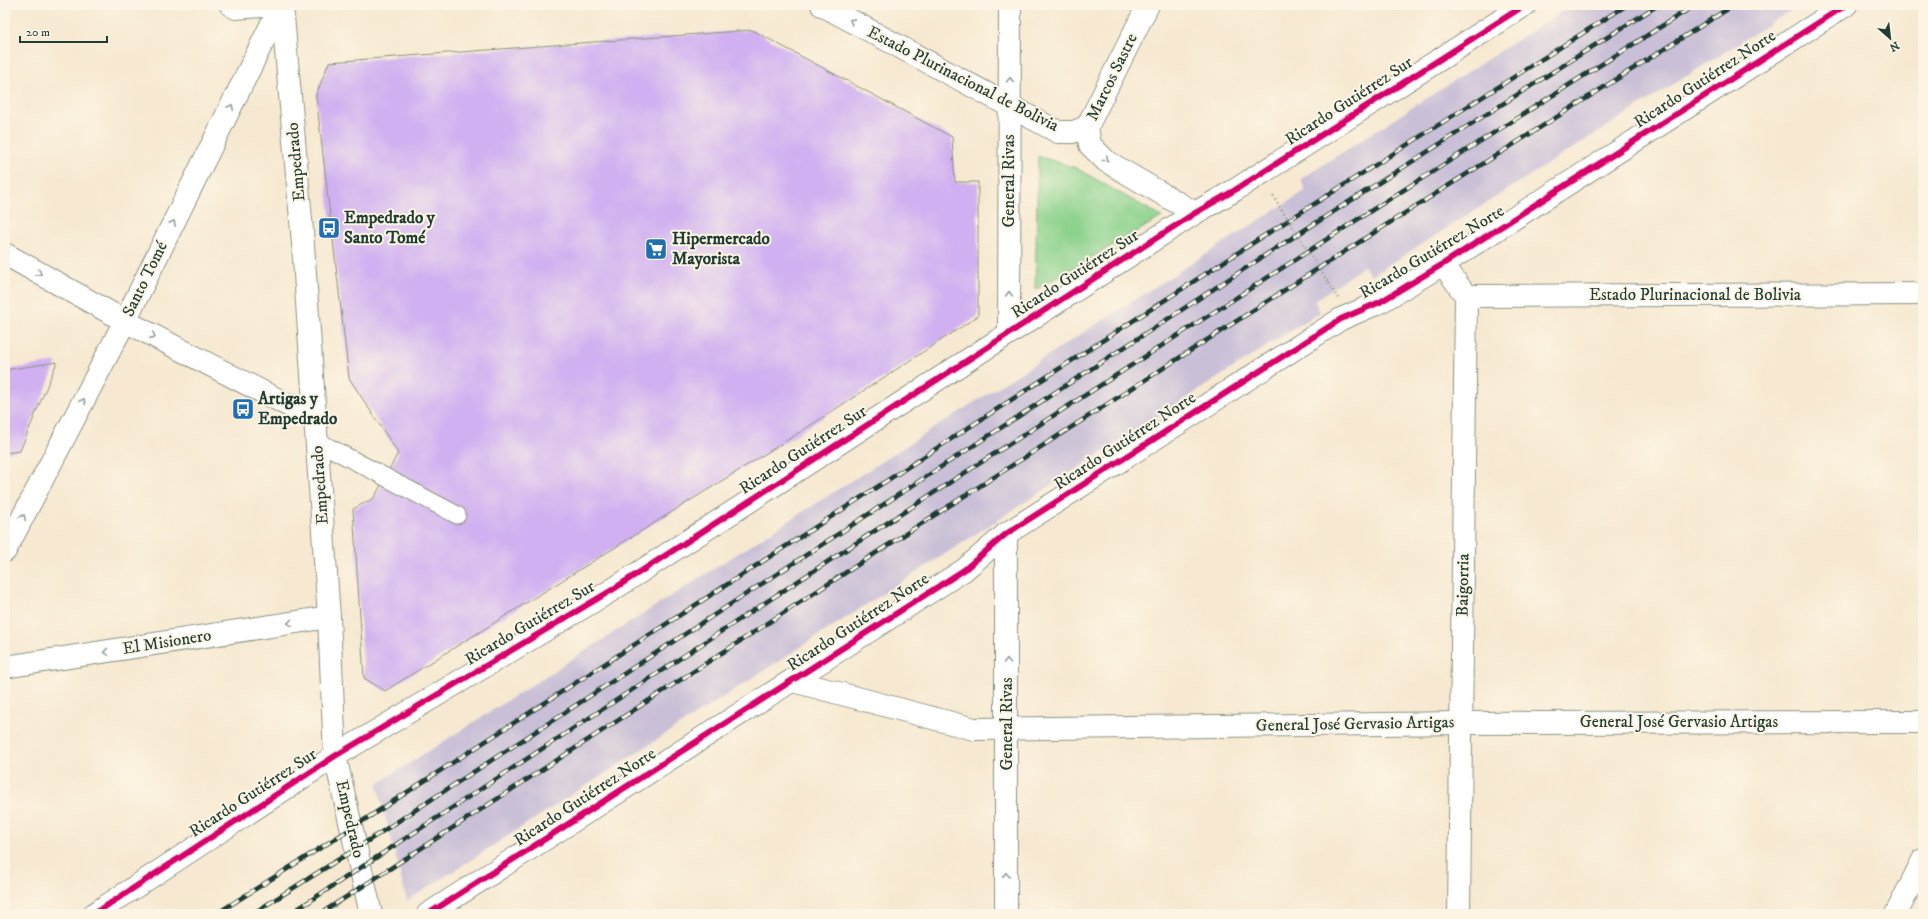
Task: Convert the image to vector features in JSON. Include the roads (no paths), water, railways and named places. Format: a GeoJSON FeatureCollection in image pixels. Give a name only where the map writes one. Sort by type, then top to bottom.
{"type":"FeatureCollection","features":[{"type":"Feature","properties":{"kind":"street"},"geometry":{"type":"LineString","coordinates":[[231,5],[236,8],[274,5]]}},
{"type":"Feature","properties":{"kind":"street","name":"Santo Tomé"},"geometry":{"type":"LineString","coordinates":[[5,551],[125,321],[282,5]]}},
{"type":"Feature","properties":{"kind":"street","name":"Empedrado"},"geometry":{"type":"LineString","coordinates":[[282,5],[302,231],[329,617],[335,756],[371,914]]}},
{"type":"Feature","properties":{"kind":"street","name":"Estado Plurinacional de Bolivia"},"geometry":{"type":"LineString","coordinates":[[822,5],[1058,132],[1073,132],[1086,128]]}},
{"type":"Feature","properties":{"kind":"street","name":"General Rivas"},"geometry":{"type":"LineString","coordinates":[[1009,333],[1010,5]]}},
{"type":"Feature","properties":{"kind":"street","name":"Marcos Sastre"},"geometry":{"type":"LineString","coordinates":[[1086,128],[1148,5]]}},
{"type":"Feature","properties":{"kind":"street","name":"Ricardo Gutiérrez Sur"},"geometry":{"type":"LineString","coordinates":[[94,914],[335,756],[612,590],[1194,213],[1235,190],[1525,5]]}},
{"type":"Feature","properties":{"kind":"street","name":"Ricardo Gutiérrez Norte"},"geometry":{"type":"LineString","coordinates":[[428,914],[964,570],[1006,534],[1341,319],[1380,302],[1443,264],[1846,5]]}},
{"type":"Feature","properties":{"kind":"street"},"geometry":{"type":"LineString","coordinates":[[1086,128],[1090,145],[1106,161],[1194,213]]}},
{"type":"Feature","properties":{"kind":"street"},"geometry":{"type":"LineString","coordinates":[[5,254],[316,430]]}},
{"type":"Feature","properties":{"kind":"street"},"geometry":{"type":"LineString","coordinates":[[1443,264],[1466,296]]}},
{"type":"Feature","properties":{"kind":"street","name":"Estado Plurinacional de Bolivia"},"geometry":{"type":"LineString","coordinates":[[1466,296],[1923,294]]}},
{"type":"Feature","properties":{"kind":"street","name":"Baigorria"},"geometry":{"type":"LineString","coordinates":[[1459,914],[1466,296]]}},
{"type":"Feature","properties":{"kind":"street","name":"General Rivas"},"geometry":{"type":"LineString","coordinates":[[1006,534],[1006,914]]}},
{"type":"Feature","properties":{"kind":"street","name":"El Misionero"},"geometry":{"type":"LineString","coordinates":[[5,667],[329,617]]}},
{"type":"Feature","properties":{"kind":"street","name":"General José Gervasio Artigas"},"geometry":{"type":"LineString","coordinates":[[792,681],[974,729],[1462,723],[1923,722]]}},
{"type":"Feature","properties":{"kind":"street"},"geometry":{"type":"LineString","coordinates":[[1899,913],[1923,860]]}},
{"type":"Feature","properties":{"kind":"lane"},"geometry":{"type":"LineString","coordinates":[[316,430],[457,515]]}},
{"type":"Feature","properties":{"kind":"railway"},"geometry":{"type":"LineString","coordinates":[[216,914],[352,828],[1259,239],[1627,5]]}},
{"type":"Feature","properties":{"kind":"railway"},"geometry":{"type":"LineString","coordinates":[[252,914],[357,848],[1278,247],[1658,5]]}},
{"type":"Feature","properties":{"kind":"railway"},"geometry":{"type":"LineString","coordinates":[[290,914],[870,534],[1369,212],[1695,5]]}},
{"type":"Feature","properties":{"kind":"railway"},"geometry":{"type":"LineString","coordinates":[[320,914],[882,549],[1375,232],[1734,5]]}},
{"type":"Feature","properties":{"kind":"place","name":"Empedrado y Santo Tomé"},"geometry":{"type":"Point","coordinates":[329,228]}},
{"type":"Feature","properties":{"kind":"place","name":"Hipermercado Mayorista"},"geometry":{"type":"Point","coordinates":[656,249]}},
{"type":"Feature","properties":{"kind":"place","name":"Artigas y Empedrado"},"geometry":{"type":"Point","coordinates":[243,409]}}]}
